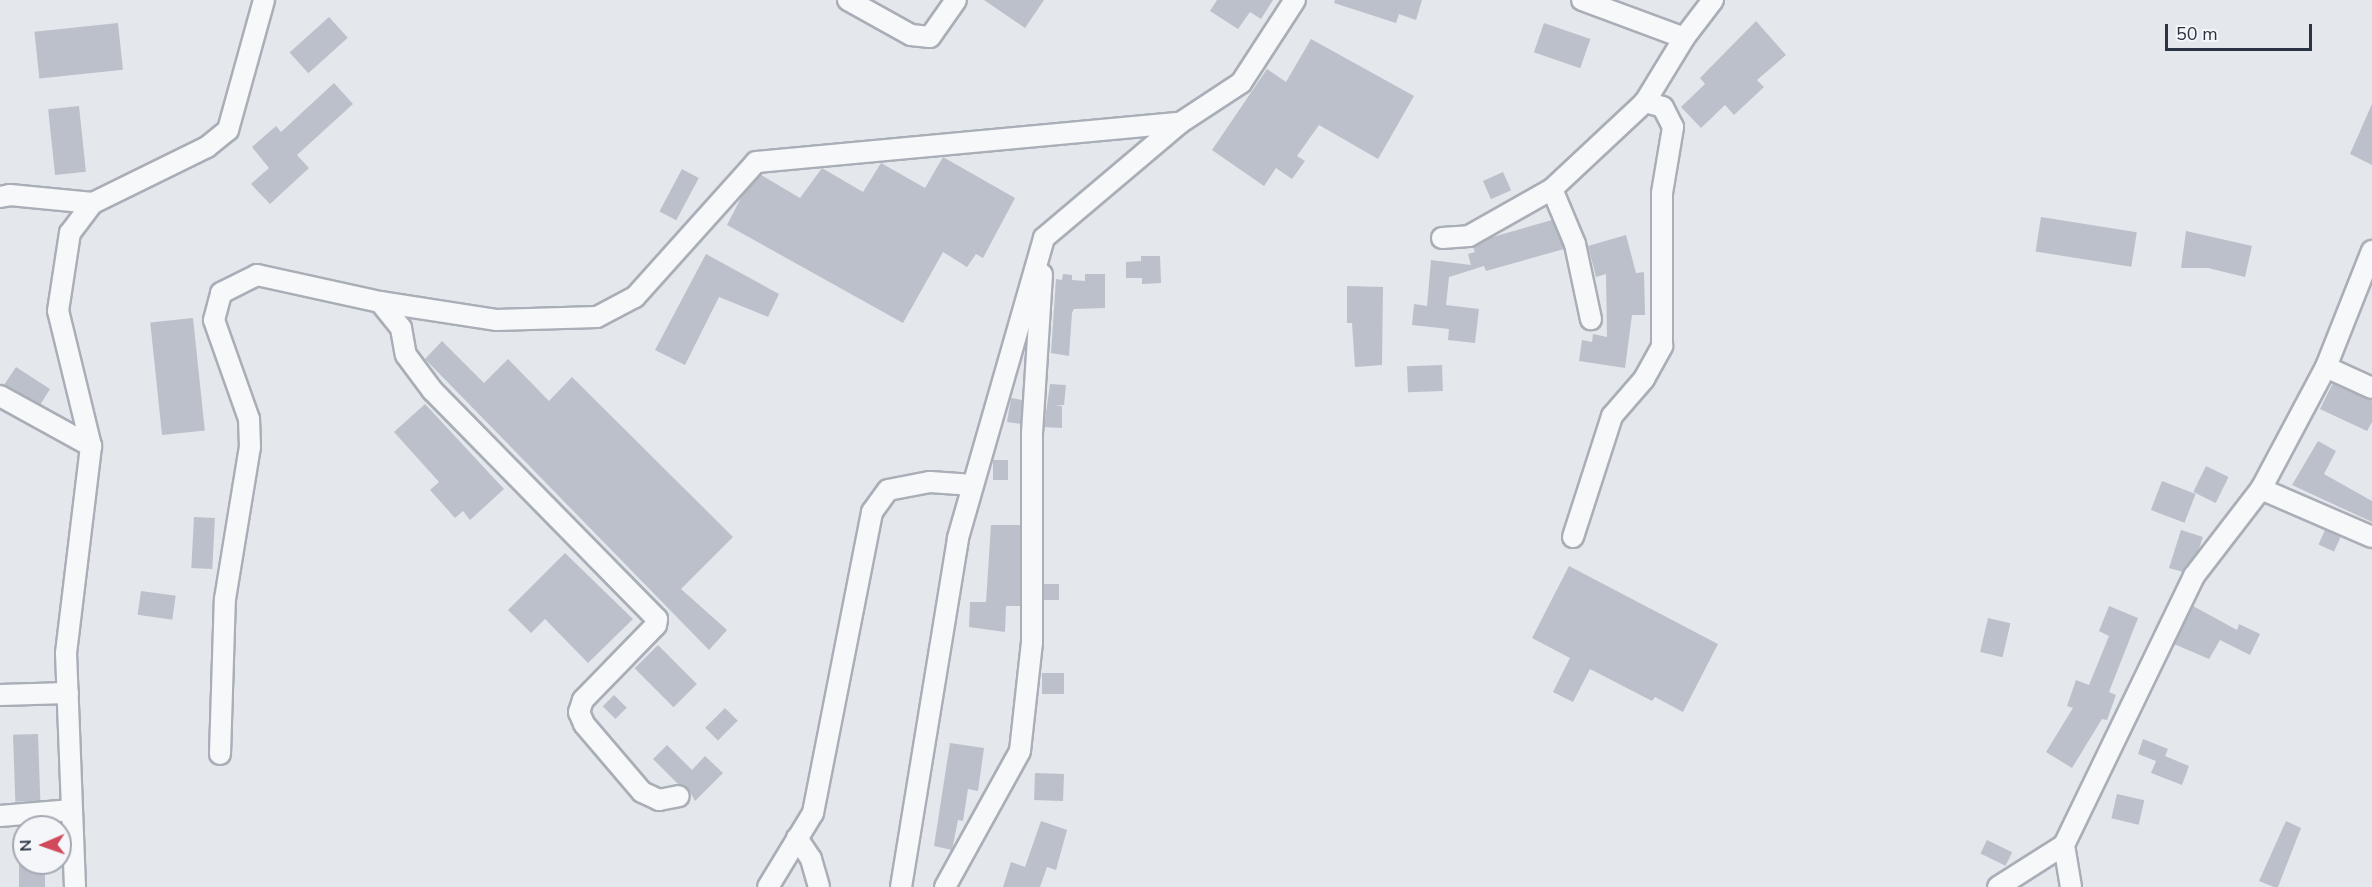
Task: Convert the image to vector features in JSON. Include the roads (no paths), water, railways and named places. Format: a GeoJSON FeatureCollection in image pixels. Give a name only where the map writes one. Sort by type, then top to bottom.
{"type":"FeatureCollection","features":[{"type":"Feature","properties":{"kind":"street"},"geometry":{"type":"LineString","coordinates":[[75,887],[66,652],[91,446],[58,311],[70,233],[93,203],[207,147],[228,130],[264,0]]}},
{"type":"Feature","properties":{"kind":"street"},"geometry":{"type":"LineString","coordinates":[[848,0],[911,35],[930,37],[956,0]]}},
{"type":"Feature","properties":{"kind":"street"},"geometry":{"type":"LineString","coordinates":[[901,887],[958,538],[1044,238],[1180,123],[1241,83],[1295,0]]}},
{"type":"Feature","properties":{"kind":"street"},"geometry":{"type":"LineString","coordinates":[[1582,0],[1684,38]]}},
{"type":"Feature","properties":{"kind":"street"},"geometry":{"type":"LineString","coordinates":[[1442,238],[1469,236],[1552,189],[1645,102],[1684,38],[1713,0]]}},
{"type":"Feature","properties":{"kind":"street"},"geometry":{"type":"LineString","coordinates":[[1573,537],[1612,416],[1644,379],[1662,346],[1662,193],[1673,128],[1663,107],[1645,102]]}},
{"type":"Feature","properties":{"kind":"street"},"geometry":{"type":"LineString","coordinates":[[220,754],[225,599],[250,447],[249,419],[214,320],[221,292],[257,274],[380,302],[496,320],[597,317],[635,297],[756,162],[1180,123]]}},
{"type":"Feature","properties":{"kind":"street"},"geometry":{"type":"LineString","coordinates":[[1552,189],[1575,244],[1591,319]]}},
{"type":"Feature","properties":{"kind":"street"},"geometry":{"type":"LineString","coordinates":[[0,197],[10,195],[93,203]]}},
{"type":"Feature","properties":{"kind":"street"},"geometry":{"type":"LineString","coordinates":[[945,887],[1020,751],[1032,642],[1032,433],[1044,238]]}},
{"type":"Feature","properties":{"kind":"street"},"geometry":{"type":"LineString","coordinates":[[1998,887],[2064,845],[2194,576],[2261,489],[2326,367],[2372,251]]}},
{"type":"Feature","properties":{"kind":"street"},"geometry":{"type":"LineString","coordinates":[[380,302],[401,328],[406,355],[432,390],[657,619],[656,625],[583,700],[579,712],[584,724],[642,792],[659,800],[679,796]]}},
{"type":"Feature","properties":{"kind":"street"},"geometry":{"type":"LineString","coordinates":[[2326,367],[2372,388]]}},
{"type":"Feature","properties":{"kind":"street"},"geometry":{"type":"LineString","coordinates":[[0,396],[91,446]]}},
{"type":"Feature","properties":{"kind":"street"},"geometry":{"type":"LineString","coordinates":[[768,887],[813,813],[872,512],[888,490],[930,482],[973,485]]}},
{"type":"Feature","properties":{"kind":"street"},"geometry":{"type":"LineString","coordinates":[[2261,489],[2372,537]]}},
{"type":"Feature","properties":{"kind":"street"},"geometry":{"type":"LineString","coordinates":[[0,695],[68,693]]}},
{"type":"Feature","properties":{"kind":"street"},"geometry":{"type":"LineString","coordinates":[[0,816],[72,810]]}},
{"type":"Feature","properties":{"kind":"street"},"geometry":{"type":"LineString","coordinates":[[797,838],[811,859],[819,887]]}},
{"type":"Feature","properties":{"kind":"street"},"geometry":{"type":"LineString","coordinates":[[2064,845],[2071,887]]}}]}
